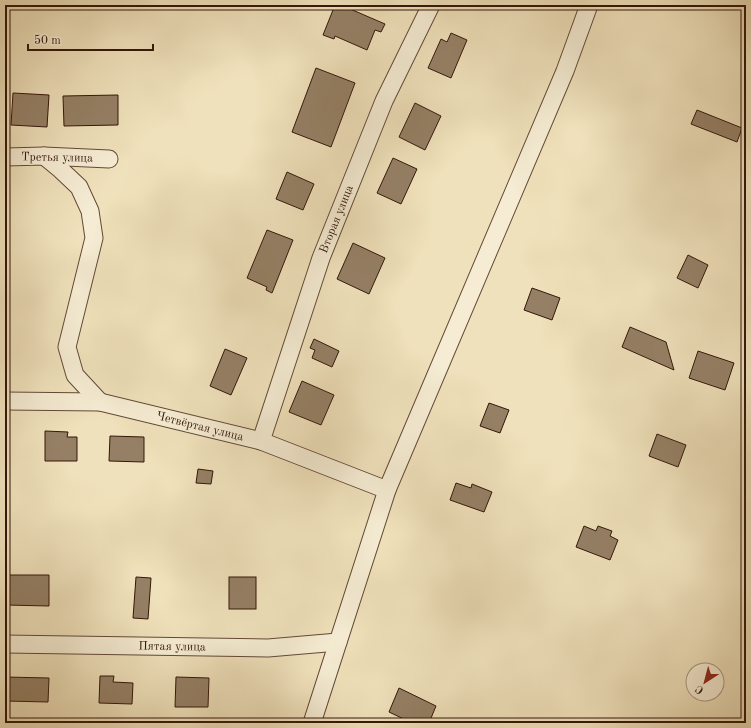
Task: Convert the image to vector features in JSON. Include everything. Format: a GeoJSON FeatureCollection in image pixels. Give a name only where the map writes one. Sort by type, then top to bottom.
{"type":"FeatureCollection","features":[{"type":"Feature","properties":{"kind":"street","name":"Вторая улица"},"geometry":{"type":"LineString","coordinates":[[261,441],[321,258],[384,101],[431,5]]}},
{"type":"Feature","properties":{"kind":"street"},"geometry":{"type":"LineString","coordinates":[[312,723],[387,490],[565,71],[589,5]]}},
{"type":"Feature","properties":{"kind":"street"},"geometry":{"type":"LineString","coordinates":[[44,156],[79,187],[90,211],[94,238],[67,347],[75,375],[100,402]]}},
{"type":"Feature","properties":{"kind":"street","name":"Третья улица"},"geometry":{"type":"LineString","coordinates":[[5,157],[44,156],[109,159]]}},
{"type":"Feature","properties":{"kind":"street","name":"Четвёртая улица"},"geometry":{"type":"LineString","coordinates":[[5,401],[100,402],[261,441],[387,490]]}},
{"type":"Feature","properties":{"kind":"street","name":"Пятая улица"},"geometry":{"type":"LineString","coordinates":[[5,644],[268,648],[338,642]]}},
{"type":"Feature","properties":{"kind":"building"},"geometry":{"type":"Polygon","coordinates":[[[335,5],[341,5],[385,24],[381,32],[375,30],[367,50],[335,36],[334,39],[323,35],[335,5]]]}},
{"type":"Feature","properties":{"kind":"building"},"geometry":{"type":"Polygon","coordinates":[[[451,33],[467,40],[451,78],[428,68],[441,39],[447,42],[451,33]]]}},
{"type":"Feature","properties":{"kind":"building"},"geometry":{"type":"Polygon","coordinates":[[[316,68],[355,83],[331,147],[292,132],[316,68]]]}},
{"type":"Feature","properties":{"kind":"building"},"geometry":{"type":"Polygon","coordinates":[[[13,93],[49,95],[47,127],[11,125],[13,93]]]}},
{"type":"Feature","properties":{"kind":"building"},"geometry":{"type":"Polygon","coordinates":[[[118,95],[118,125],[64,126],[63,96],[118,95]]]}},
{"type":"Feature","properties":{"kind":"building"},"geometry":{"type":"Polygon","coordinates":[[[415,103],[441,116],[425,150],[399,137],[415,103]]]}},
{"type":"Feature","properties":{"kind":"building"},"geometry":{"type":"Polygon","coordinates":[[[697,110],[742,128],[737,142],[691,124],[697,110]]]}},
{"type":"Feature","properties":{"kind":"building"},"geometry":{"type":"Polygon","coordinates":[[[393,158],[417,169],[401,204],[377,193],[393,158]]]}},
{"type":"Feature","properties":{"kind":"building"},"geometry":{"type":"Polygon","coordinates":[[[287,172],[314,184],[303,210],[276,199],[287,172]]]}},
{"type":"Feature","properties":{"kind":"building"},"geometry":{"type":"Polygon","coordinates":[[[5,183],[8,183],[7,210],[5,210],[5,183]]]}},
{"type":"Feature","properties":{"kind":"building"},"geometry":{"type":"Polygon","coordinates":[[[267,230],[293,240],[272,293],[266,290],[267,287],[247,278],[267,230]]]}},
{"type":"Feature","properties":{"kind":"building"},"geometry":{"type":"Polygon","coordinates":[[[353,243],[385,258],[369,294],[337,279],[353,243]]]}},
{"type":"Feature","properties":{"kind":"building"},"geometry":{"type":"Polygon","coordinates":[[[688,255],[708,265],[698,288],[677,278],[688,255]]]}},
{"type":"Feature","properties":{"kind":"building"},"geometry":{"type":"Polygon","coordinates":[[[532,288],[560,298],[552,320],[524,310],[532,288]]]}},
{"type":"Feature","properties":{"kind":"building"},"geometry":{"type":"Polygon","coordinates":[[[630,327],[666,342],[674,370],[622,347],[630,327]]]}},
{"type":"Feature","properties":{"kind":"building"},"geometry":{"type":"Polygon","coordinates":[[[314,339],[339,351],[332,367],[312,358],[315,350],[310,348],[314,339]]]}},
{"type":"Feature","properties":{"kind":"building"},"geometry":{"type":"Polygon","coordinates":[[[225,349],[247,358],[231,395],[210,386],[225,349]]]}},
{"type":"Feature","properties":{"kind":"building"},"geometry":{"type":"Polygon","coordinates":[[[698,351],[734,363],[725,390],[689,378],[698,351]]]}},
{"type":"Feature","properties":{"kind":"building"},"geometry":{"type":"Polygon","coordinates":[[[302,381],[334,395],[321,425],[289,412],[302,381]]]}},
{"type":"Feature","properties":{"kind":"building"},"geometry":{"type":"Polygon","coordinates":[[[489,403],[509,410],[500,433],[480,426],[489,403]]]}},
{"type":"Feature","properties":{"kind":"building"},"geometry":{"type":"Polygon","coordinates":[[[45,431],[68,432],[67,437],[77,437],[77,461],[45,461],[45,431]]]}},
{"type":"Feature","properties":{"kind":"building"},"geometry":{"type":"Polygon","coordinates":[[[657,434],[686,445],[678,467],[649,456],[657,434]]]}},
{"type":"Feature","properties":{"kind":"building"},"geometry":{"type":"Polygon","coordinates":[[[110,436],[144,437],[144,462],[109,461],[110,436]]]}},
{"type":"Feature","properties":{"kind":"building"},"geometry":{"type":"Polygon","coordinates":[[[198,469],[213,471],[211,484],[196,483],[198,469]]]}},
{"type":"Feature","properties":{"kind":"building"},"geometry":{"type":"Polygon","coordinates":[[[456,483],[471,488],[472,484],[492,492],[484,512],[450,500],[456,483]]]}},
{"type":"Feature","properties":{"kind":"building"},"geometry":{"type":"Polygon","coordinates":[[[584,526],[596,531],[598,526],[612,531],[610,536],[618,540],[610,560],[576,547],[584,526]]]}},
{"type":"Feature","properties":{"kind":"building"},"geometry":{"type":"Polygon","coordinates":[[[5,575],[49,575],[49,606],[5,605],[5,575]]]}},
{"type":"Feature","properties":{"kind":"building"},"geometry":{"type":"Polygon","coordinates":[[[136,577],[151,578],[148,619],[133,618],[136,577]]]}},
{"type":"Feature","properties":{"kind":"building"},"geometry":{"type":"Polygon","coordinates":[[[229,577],[256,577],[256,609],[229,609],[229,577]]]}},
{"type":"Feature","properties":{"kind":"building"},"geometry":{"type":"Polygon","coordinates":[[[100,676],[114,676],[113,682],[133,683],[132,704],[99,703],[100,676]]]}},
{"type":"Feature","properties":{"kind":"building"},"geometry":{"type":"Polygon","coordinates":[[[5,677],[49,678],[48,702],[5,701],[5,677]]]}},
{"type":"Feature","properties":{"kind":"building"},"geometry":{"type":"Polygon","coordinates":[[[176,677],[209,678],[208,707],[175,707],[176,677]]]}},
{"type":"Feature","properties":{"kind":"building"},"geometry":{"type":"Polygon","coordinates":[[[399,688],[436,706],[429,723],[412,723],[389,712],[399,688]]]}}]}
